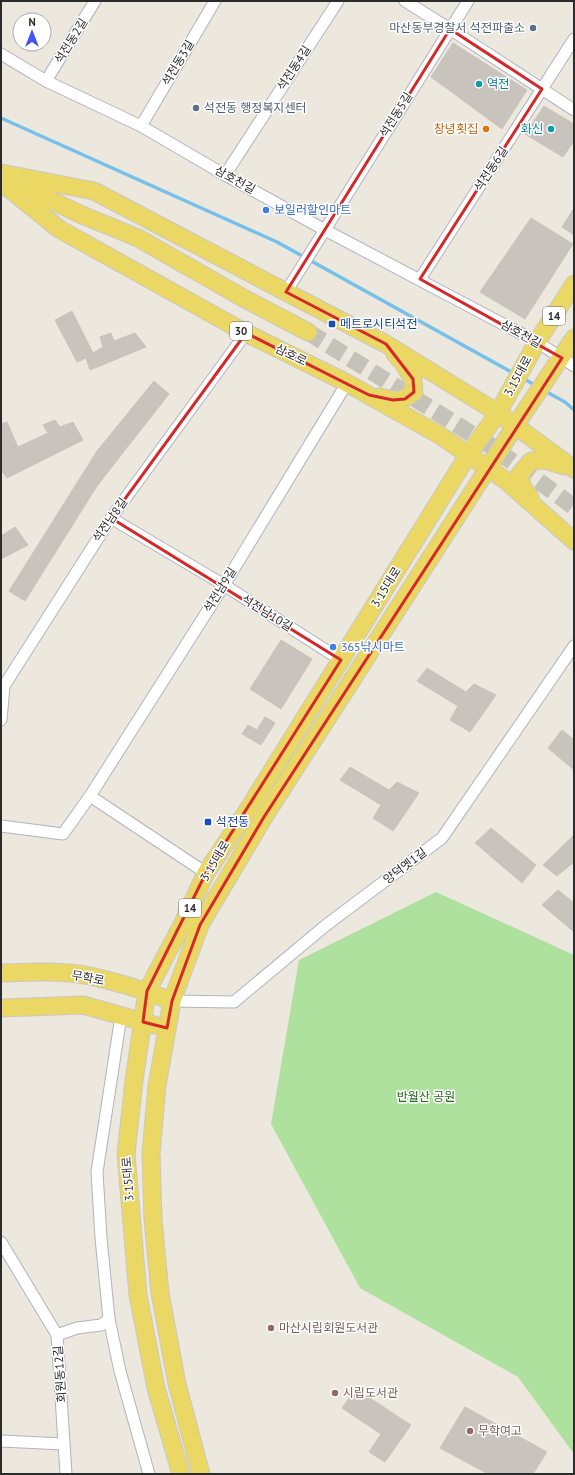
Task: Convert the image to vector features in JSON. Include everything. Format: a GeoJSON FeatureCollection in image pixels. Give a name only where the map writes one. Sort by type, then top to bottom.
{"type":"FeatureCollection","features":[{"type":"Feature","properties":{"kind":"main road"},"geometry":{"type":"LineString","coordinates":[[1,173],[94,191],[288,288],[500,408],[519,421],[573,469]]}},
{"type":"Feature","properties":{"kind":"main road"},"geometry":{"type":"LineString","coordinates":[[1,177],[82,215],[138,238],[245,299],[308,332]]}},
{"type":"Feature","properties":{"kind":"main road","name":"삼호로"},"geometry":{"type":"LineString","coordinates":[[1,182],[59,229],[246,333],[347,382],[441,436],[504,480],[574,541]]}},
{"type":"Feature","properties":{"kind":"main road","name":"14"},"geometry":{"type":"LineString","coordinates":[[536,345],[574,284]]}},
{"type":"Feature","properties":{"kind":"main road","name":"14"},"geometry":{"type":"LineString","coordinates":[[564,362],[574,338]]}},
{"type":"Feature","properties":{"kind":"main road"},"geometry":{"type":"LineString","coordinates":[[369,395],[393,400],[405,398],[414,392],[413,379],[403,363],[386,344]]}},
{"type":"Feature","properties":{"kind":"main road","name":"3.15대로"},"geometry":{"type":"LineString","coordinates":[[500,408],[536,345]]}},
{"type":"Feature","properties":{"kind":"main road","name":"3.15대로"},"geometry":{"type":"LineString","coordinates":[[519,421],[564,362]]}},
{"type":"Feature","properties":{"kind":"main road","name":"3·15대로"},"geometry":{"type":"LineString","coordinates":[[181,1474],[156,1388],[138,1295],[126,1162],[134,1081],[147,991],[182,925],[206,873],[247,811],[468,455],[500,408]]}},
{"type":"Feature","properties":{"kind":"main road","name":"3·15대로"},"geometry":{"type":"LineString","coordinates":[[201,1474],[177,1384],[161,1300],[153,1219],[151,1153],[157,1086],[172,1001],[200,925],[252,837],[519,421]]}},
{"type":"Feature","properties":{"kind":"main road"},"geometry":{"type":"LineString","coordinates":[[538,509],[523,488],[519,475],[531,461],[545,460],[573,469]]}},
{"type":"Feature","properties":{"kind":"main road","name":"무학로"},"geometry":{"type":"LineString","coordinates":[[1,973],[44,972],[89,976],[147,991],[172,1001]]}},
{"type":"Feature","properties":{"kind":"main road"},"geometry":{"type":"LineString","coordinates":[[1,1008],[83,1005],[167,1028]]}},
{"type":"Feature","properties":{"kind":"street","name":"석전동2길"},"geometry":{"type":"LineString","coordinates":[[46,80],[95,1]]}},
{"type":"Feature","properties":{"kind":"street","name":"석전동3길"},"geometry":{"type":"LineString","coordinates":[[141,126],[215,1]]}},
{"type":"Feature","properties":{"kind":"street","name":"석전동4길"},"geometry":{"type":"LineString","coordinates":[[225,175],[338,1]]}},
{"type":"Feature","properties":{"kind":"street"},"geometry":{"type":"LineString","coordinates":[[405,1],[574,110]]}},
{"type":"Feature","properties":{"kind":"street","name":"석전동5길"},"geometry":{"type":"LineString","coordinates":[[288,288],[468,1]]}},
{"type":"Feature","properties":{"kind":"street","name":"석전동6길"},"geometry":{"type":"LineString","coordinates":[[420,279],[574,39]]}},
{"type":"Feature","properties":{"kind":"street","name":"삼호천길"},"geometry":{"type":"LineString","coordinates":[[1,54],[46,80],[141,126],[323,234],[420,279],[564,362]]}},
{"type":"Feature","properties":{"kind":"street","name":"석전남8길"},"geometry":{"type":"LineString","coordinates":[[1,720],[4,686],[111,518],[246,333]]}},
{"type":"Feature","properties":{"kind":"street","name":"석전남9길"},"geometry":{"type":"LineString","coordinates":[[1,826],[63,834],[90,796],[224,585],[347,382]]}},
{"type":"Feature","properties":{"kind":"street","name":"석전남10길"},"geometry":{"type":"LineString","coordinates":[[111,518],[224,585],[341,660]]}},
{"type":"Feature","properties":{"kind":"street","name":"양덕옛1길"},"geometry":{"type":"LineString","coordinates":[[172,1001],[234,1002],[325,926],[442,838],[574,646]]}},
{"type":"Feature","properties":{"kind":"street"},"geometry":{"type":"LineString","coordinates":[[90,796],[206,873]]}},
{"type":"Feature","properties":{"kind":"street"},"geometry":{"type":"LineString","coordinates":[[121,1016],[97,1172],[100,1238],[110,1319],[121,1377],[149,1474]]}},
{"type":"Feature","properties":{"kind":"street","name":"회원동12길"},"geometry":{"type":"LineString","coordinates":[[1,1242],[58,1335],[66,1474]]}},
{"type":"Feature","properties":{"kind":"street"},"geometry":{"type":"LineString","coordinates":[[58,1335],[76,1328],[101,1325],[110,1319]]}},
{"type":"Feature","properties":{"kind":"street"},"geometry":{"type":"LineString","coordinates":[[1,1440],[64,1444]]}},
{"type":"Feature","properties":{"kind":"highlighted area"},"geometry":{"type":"Polygon","coordinates":[[[450,29],[542,89],[420,279],[562,358],[264,817],[200,925],[172,1001],[167,1028],[143,1022],[147,991],[206,873],[341,660],[111,518],[246,333],[369,395],[393,400],[405,399],[414,392],[413,379],[386,344],[286,292],[450,29]]]}},
{"type":"Feature","properties":{"kind":"green space","name":"반월산 공원"},"geometry":{"type":"Polygon","coordinates":[[[436,892],[574,955],[574,1454],[518,1377],[360,1288],[271,1124],[299,960],[436,892]]]}},
{"type":"Feature","properties":{"kind":"building","name":"역전"},"geometry":{"type":"Polygon","coordinates":[[[453,43],[527,90],[502,129],[431,77],[453,43]]]}},
{"type":"Feature","properties":{"kind":"building","name":"화신"},"geometry":{"type":"Polygon","coordinates":[[[544,106],[574,124],[574,141],[563,157],[525,134],[544,106]]]}},
{"type":"Feature","properties":{"kind":"building"},"geometry":{"type":"Polygon","coordinates":[[[574,208],[574,235],[562,227],[574,208]]]}},
{"type":"Feature","properties":{"kind":"building"},"geometry":{"type":"Polygon","coordinates":[[[531,218],[573,244],[525,319],[480,292],[531,218]]]}},
{"type":"Feature","properties":{"kind":"building"},"geometry":{"type":"Polygon","coordinates":[[[72,311],[93,353],[103,347],[100,337],[111,333],[114,341],[135,333],[146,347],[90,370],[86,358],[77,362],[55,320],[72,311]]]}},
{"type":"Feature","properties":{"kind":"building"},"geometry":{"type":"Polygon","coordinates":[[[154,381],[169,394],[97,486],[25,601],[9,591],[97,451],[154,381]]]}},
{"type":"Feature","properties":{"kind":"building"},"geometry":{"type":"Polygon","coordinates":[[[55,420],[60,427],[73,422],[83,440],[7,478],[1,470],[1,424],[7,422],[18,447],[48,433],[43,425],[55,420]]]}},
{"type":"Feature","properties":{"kind":"building"},"geometry":{"type":"Polygon","coordinates":[[[15,527],[28,545],[1,559],[1,536],[15,527]]]}},
{"type":"Feature","properties":{"kind":"building"},"geometry":{"type":"Polygon","coordinates":[[[281,640],[312,659],[281,709],[250,689],[281,640]]]}},
{"type":"Feature","properties":{"kind":"building"},"geometry":{"type":"Polygon","coordinates":[[[427,668],[466,692],[474,684],[496,695],[470,732],[450,720],[458,706],[417,681],[427,668]]]}},
{"type":"Feature","properties":{"kind":"building"},"geometry":{"type":"Polygon","coordinates":[[[265,717],[275,723],[261,745],[242,734],[248,725],[257,730],[265,717]]]}},
{"type":"Feature","properties":{"kind":"building"},"geometry":{"type":"Polygon","coordinates":[[[562,730],[574,740],[574,770],[548,748],[562,730]]]}},
{"type":"Feature","properties":{"kind":"building"},"geometry":{"type":"Polygon","coordinates":[[[350,767],[389,790],[397,782],[419,793],[393,831],[373,818],[381,805],[340,780],[350,767]]]}},
{"type":"Feature","properties":{"kind":"building"},"geometry":{"type":"Polygon","coordinates":[[[491,828],[536,865],[522,883],[475,843],[491,828]]]}},
{"type":"Feature","properties":{"kind":"building"},"geometry":{"type":"Polygon","coordinates":[[[574,835],[574,862],[557,876],[543,865],[574,835]]]}},
{"type":"Feature","properties":{"kind":"building"},"geometry":{"type":"Polygon","coordinates":[[[558,890],[574,903],[574,932],[542,905],[558,890]]]}},
{"type":"Feature","properties":{"kind":"building"},"geometry":{"type":"Polygon","coordinates":[[[356,1389],[411,1425],[385,1462],[369,1452],[381,1434],[342,1408],[356,1389]]]}},
{"type":"Feature","properties":{"kind":"building"},"geometry":{"type":"Polygon","coordinates":[[[465,1407],[547,1452],[533,1474],[488,1474],[440,1448],[465,1407]]]}},
{"type":"Feature","properties":{"kind":"waterway"},"geometry":{"type":"LineString","coordinates":[[1,118],[277,242],[515,374]]}},
{"type":"Feature","properties":{"kind":"waterway"},"geometry":{"type":"LineString","coordinates":[[523,378],[536,386]]}},
{"type":"Feature","properties":{"kind":"waterway"},"geometry":{"type":"LineString","coordinates":[[545,391],[565,402],[574,410]]}},
{"type":"Feature","properties":{"kind":"tunnel"},"geometry":{"type":"LineString","coordinates":[[308,332],[491,446],[574,507]]}},
{"type":"Feature","properties":{"kind":"place","name":"마산동부경찰서 석전파출소"},"geometry":{"type":"Point","coordinates":[533,28]}},
{"type":"Feature","properties":{"kind":"place","name":"역전"},"geometry":{"type":"Point","coordinates":[479,84]}},
{"type":"Feature","properties":{"kind":"place","name":"석전동 행정복지센터"},"geometry":{"type":"Point","coordinates":[196,108]}},
{"type":"Feature","properties":{"kind":"place","name":"창녕횟집"},"geometry":{"type":"Point","coordinates":[486,129]}},
{"type":"Feature","properties":{"kind":"place","name":"화신"},"geometry":{"type":"Point","coordinates":[551,129]}},
{"type":"Feature","properties":{"kind":"place","name":"보일러할인마트"},"geometry":{"type":"Point","coordinates":[266,210]}},
{"type":"Feature","properties":{"kind":"place","name":"메트로시티석전"},"geometry":{"type":"Point","coordinates":[332,324]}},
{"type":"Feature","properties":{"kind":"place","name":"365낚시마트"},"geometry":{"type":"Point","coordinates":[333,647]}},
{"type":"Feature","properties":{"kind":"place","name":"석전동"},"geometry":{"type":"Point","coordinates":[208,822]}},
{"type":"Feature","properties":{"kind":"place","name":"마산시립회원도서관"},"geometry":{"type":"Point","coordinates":[271,1328]}},
{"type":"Feature","properties":{"kind":"place","name":"시립도서관"},"geometry":{"type":"Point","coordinates":[335,1393]}},
{"type":"Feature","properties":{"kind":"place","name":"무학여고"},"geometry":{"type":"Point","coordinates":[470,1431]}}]}
